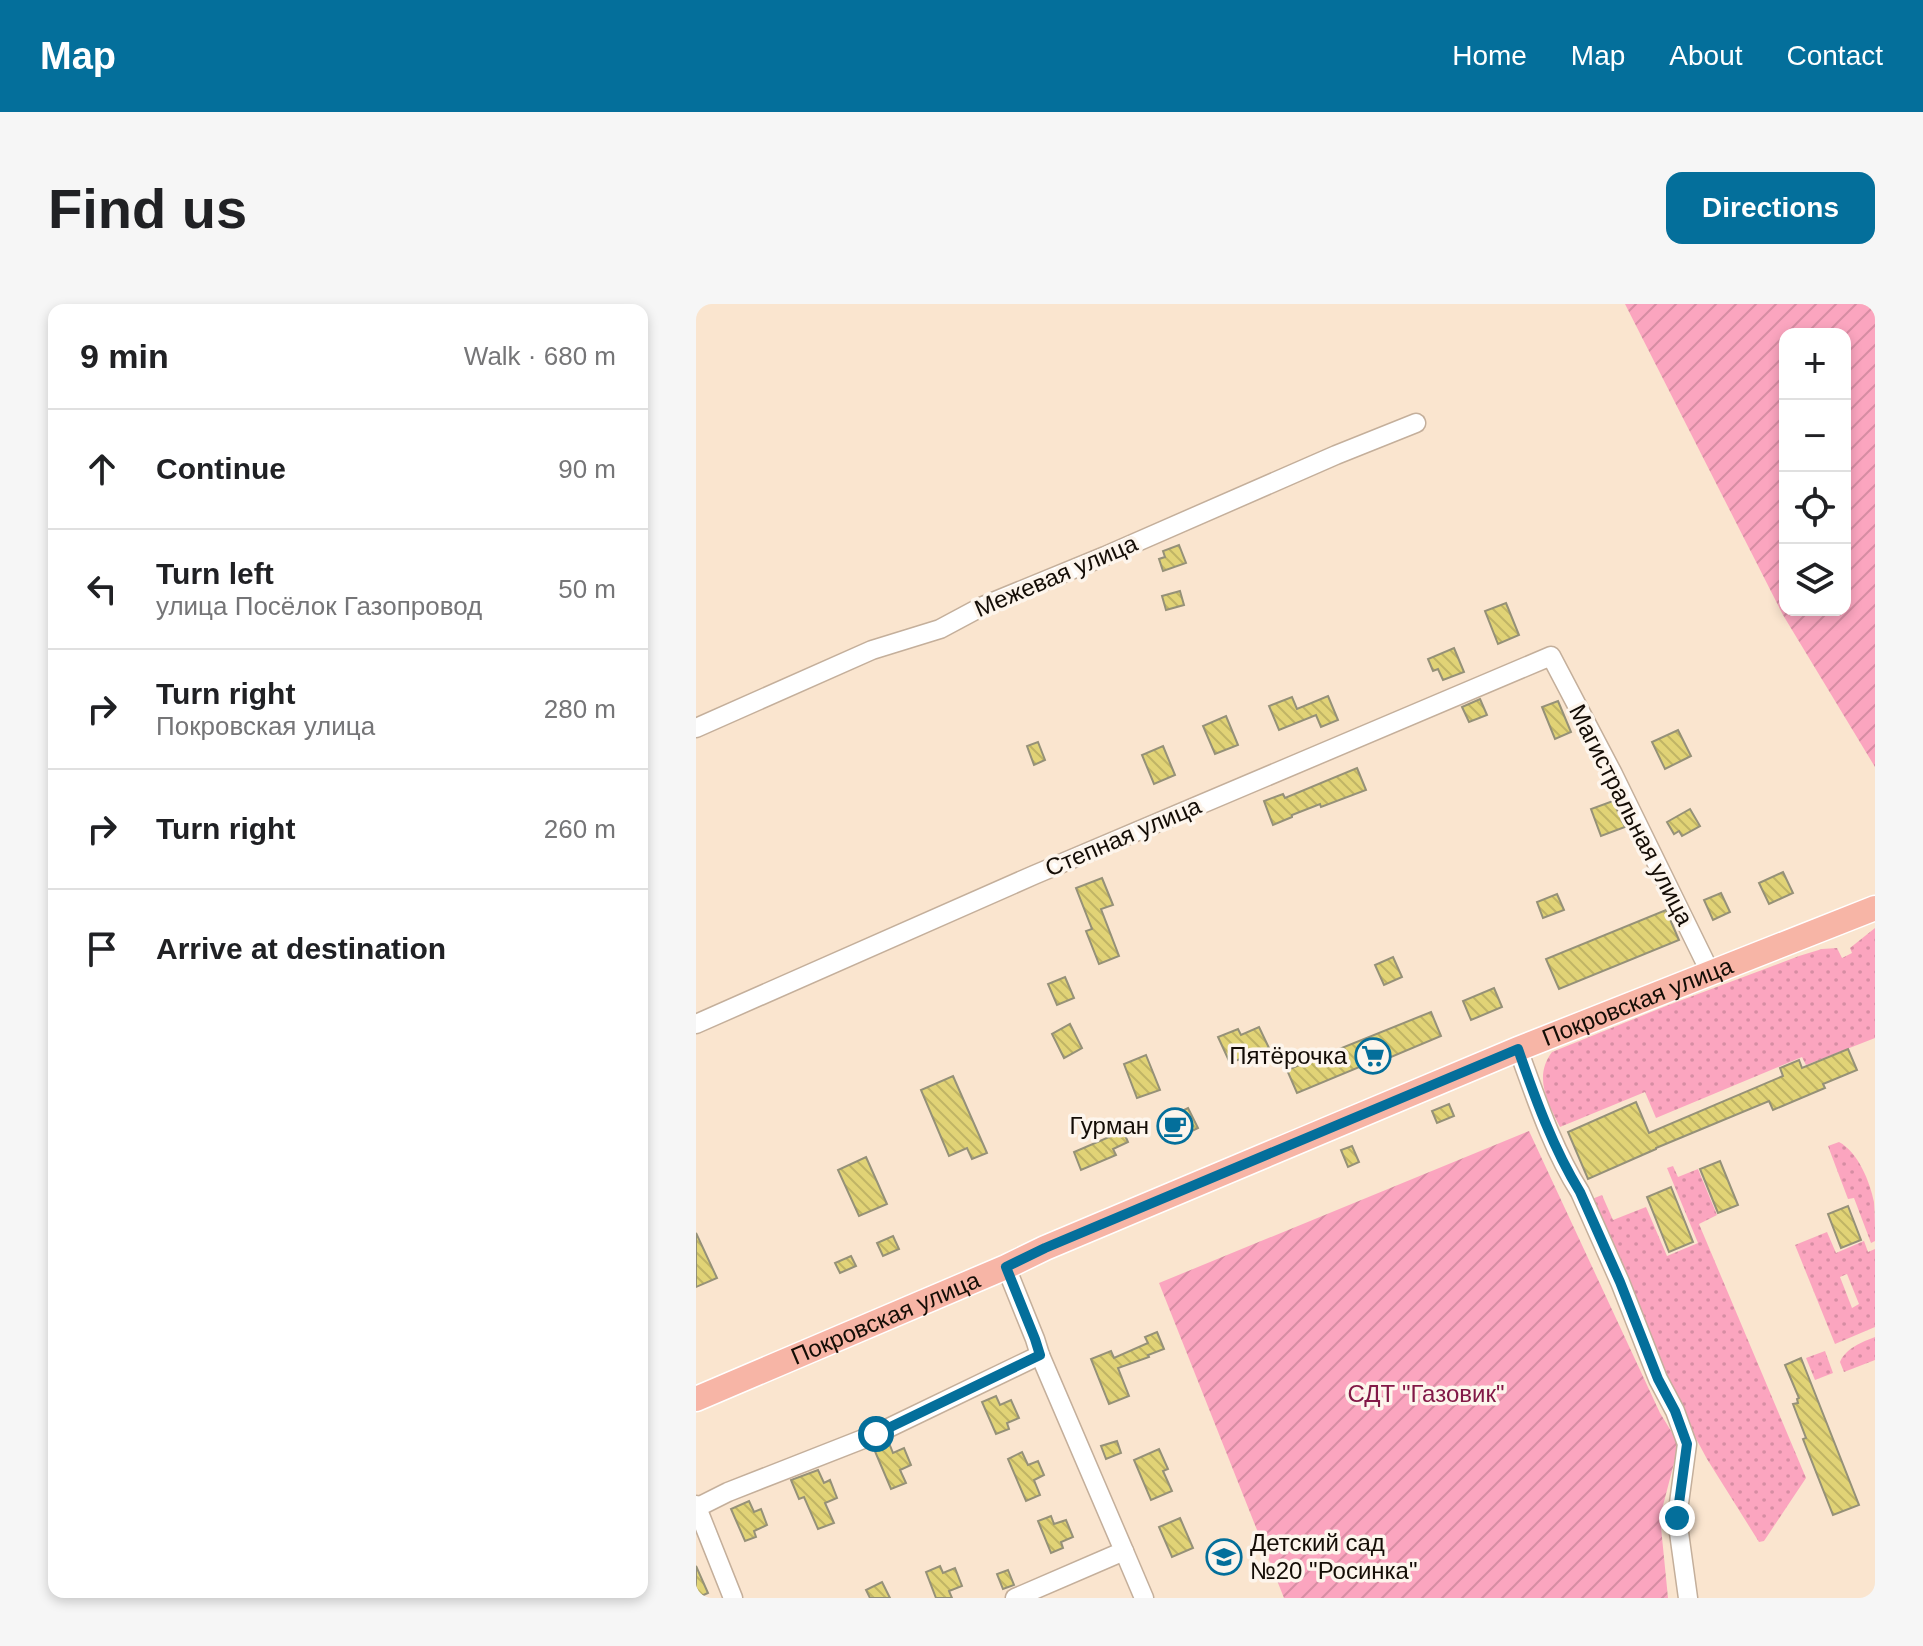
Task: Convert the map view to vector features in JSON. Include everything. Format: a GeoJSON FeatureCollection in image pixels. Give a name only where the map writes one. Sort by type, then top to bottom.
{"type":"FeatureCollection","features":[{"type":"Feature","properties":{"kind":"main road","name":"Покровская улица"},"geometry":{"type":"LineString","coordinates":[[696,1399],[1518,1049],[1875,908]]}},
{"type":"Feature","properties":{"kind":"street","name":"Межевая улица"},"geometry":{"type":"LineString","coordinates":[[696,728],[872,650],[940,629],[983,606],[1416,423]]}},
{"type":"Feature","properties":{"kind":"street","name":"Магистральная улица"},"geometry":{"type":"LineString","coordinates":[[1551,656],[1711,974]]}},
{"type":"Feature","properties":{"kind":"street","name":"Степная улица"},"geometry":{"type":"LineString","coordinates":[[696,1024],[1034,875],[1551,656]]}},
{"type":"Feature","properties":{"kind":"street"},"geometry":{"type":"LineString","coordinates":[[1518,1049],[1541,1112],[1620,1282],[1687,1444],[1677,1518],[1688,1598]]}},
{"type":"Feature","properties":{"kind":"street"},"geometry":{"type":"LineString","coordinates":[[1006,1267],[1040,1355],[1144,1598]]}},
{"type":"Feature","properties":{"kind":"street"},"geometry":{"type":"LineString","coordinates":[[733,1598],[696,1507],[876,1434],[1040,1355]]}},
{"type":"Feature","properties":{"kind":"street"},"geometry":{"type":"LineString","coordinates":[[1015,1598],[1124,1551]]}},
{"type":"Feature","properties":{"kind":"green space"},"geometry":{"type":"Polygon","coordinates":[[[1625,304],[1875,304],[1875,767],[1784,616],[1851,616],[1851,328],[1779,328],[1779,607],[1625,304]]]}},
{"type":"Feature","properties":{"kind":"green space"},"geometry":{"type":"Polygon","coordinates":[[[1875,928],[1875,1038],[1806,1065],[1802,1057],[1656,1118],[1645,1092],[1560,1127],[1544,1090],[1546,1061],[1552,1052],[1799,956],[1837,948],[1842,958],[1852,953],[1850,948],[1875,928]]]}},
{"type":"Feature","properties":{"kind":"green space","name":"СДТ \"Газовик\""},"geometry":{"type":"Polygon","coordinates":[[[1529,1131],[1660,1413],[1679,1444],[1660,1517],[1668,1598],[1284,1598],[1159,1283],[1529,1131]]]}},
{"type":"Feature","properties":{"kind":"green space"},"geometry":{"type":"Polygon","coordinates":[[[1839,1142],[1857,1160],[1870,1186],[1875,1216],[1875,1241],[1871,1243],[1854,1198],[1848,1199],[1828,1146],[1839,1142]]]}},
{"type":"Feature","properties":{"kind":"green space"},"geometry":{"type":"Polygon","coordinates":[[[1673,1166],[1678,1177],[1698,1169],[1717,1215],[1699,1224],[1806,1478],[1764,1541],[1759,1542],[1686,1420],[1592,1199],[1602,1195],[1613,1220],[1646,1207],[1667,1256],[1698,1243],[1667,1168],[1673,1166]]]}},
{"type":"Feature","properties":{"kind":"green space"},"geometry":{"type":"Polygon","coordinates":[[[1827,1232],[1836,1253],[1864,1241],[1868,1252],[1875,1249],[1875,1327],[1835,1344],[1795,1245],[1827,1232]],[[1847,1274],[1840,1277],[1852,1308],[1859,1304],[1847,1274]]]}},
{"type":"Feature","properties":{"kind":"green space"},"geometry":{"type":"Polygon","coordinates":[[[1875,1337],[1875,1360],[1844,1372],[1840,1362],[1846,1353],[1875,1337]]]}},
{"type":"Feature","properties":{"kind":"green space"},"geometry":{"type":"Polygon","coordinates":[[[1825,1351],[1833,1373],[1815,1380],[1806,1358],[1825,1351]]]}},
{"type":"Feature","properties":{"kind":"building"},"geometry":{"type":"Polygon","coordinates":[[[1179,545],[1186,563],[1163,571],[1159,559],[1165,557],[1163,551],[1179,545]]]}},
{"type":"Feature","properties":{"kind":"building"},"geometry":{"type":"Polygon","coordinates":[[[1180,591],[1184,605],[1166,610],[1162,596],[1180,591]]]}},
{"type":"Feature","properties":{"kind":"building"},"geometry":{"type":"Polygon","coordinates":[[[1506,603],[1519,635],[1498,644],[1485,611],[1506,603]]]}},
{"type":"Feature","properties":{"kind":"building"},"geometry":{"type":"Polygon","coordinates":[[[1454,648],[1464,672],[1443,680],[1438,669],[1433,671],[1428,659],[1454,648]]]}},
{"type":"Feature","properties":{"kind":"building"},"geometry":{"type":"Polygon","coordinates":[[[1328,696],[1338,720],[1321,727],[1316,715],[1279,730],[1269,706],[1292,697],[1297,709],[1328,696]]]}},
{"type":"Feature","properties":{"kind":"building"},"geometry":{"type":"Polygon","coordinates":[[[1480,699],[1487,715],[1469,722],[1462,707],[1480,699]]]}},
{"type":"Feature","properties":{"kind":"building"},"geometry":{"type":"Polygon","coordinates":[[[1558,701],[1571,732],[1555,739],[1542,707],[1558,701]]]}},
{"type":"Feature","properties":{"kind":"building"},"geometry":{"type":"Polygon","coordinates":[[[1226,716],[1238,745],[1215,754],[1203,726],[1226,716]]]}},
{"type":"Feature","properties":{"kind":"building"},"geometry":{"type":"Polygon","coordinates":[[[1678,730],[1691,756],[1665,769],[1652,742],[1678,730]]]}},
{"type":"Feature","properties":{"kind":"building"},"geometry":{"type":"Polygon","coordinates":[[[1038,742],[1045,760],[1034,765],[1027,746],[1038,742]]]}},
{"type":"Feature","properties":{"kind":"building"},"geometry":{"type":"Polygon","coordinates":[[[1163,746],[1175,775],[1154,784],[1142,755],[1163,746]]]}},
{"type":"Feature","properties":{"kind":"building"},"geometry":{"type":"Polygon","coordinates":[[[1357,768],[1366,790],[1321,807],[1320,804],[1273,825],[1264,801],[1283,794],[1285,798],[1357,768]]]}},
{"type":"Feature","properties":{"kind":"building"},"geometry":{"type":"Polygon","coordinates":[[[1613,801],[1625,827],[1601,836],[1591,809],[1613,801]]]}},
{"type":"Feature","properties":{"kind":"building"},"geometry":{"type":"Polygon","coordinates":[[[1690,809],[1700,826],[1682,836],[1679,831],[1674,834],[1667,822],[1690,809]]]}},
{"type":"Feature","properties":{"kind":"building"},"geometry":{"type":"Polygon","coordinates":[[[1783,872],[1793,893],[1769,904],[1759,883],[1783,872]]]}},
{"type":"Feature","properties":{"kind":"building"},"geometry":{"type":"Polygon","coordinates":[[[1102,878],[1113,905],[1101,909],[1119,956],[1099,964],[1086,931],[1092,929],[1076,888],[1102,878]]]}},
{"type":"Feature","properties":{"kind":"building"},"geometry":{"type":"Polygon","coordinates":[[[1721,893],[1730,912],[1713,920],[1704,900],[1721,893]]]}},
{"type":"Feature","properties":{"kind":"building"},"geometry":{"type":"Polygon","coordinates":[[[1557,894],[1564,910],[1543,918],[1537,902],[1557,894]]]}},
{"type":"Feature","properties":{"kind":"building"},"geometry":{"type":"Polygon","coordinates":[[[1666,910],[1679,940],[1559,989],[1546,959],[1666,910]]]}},
{"type":"Feature","properties":{"kind":"building"},"geometry":{"type":"Polygon","coordinates":[[[1393,957],[1402,977],[1384,985],[1375,965],[1393,957]]]}},
{"type":"Feature","properties":{"kind":"building"},"geometry":{"type":"Polygon","coordinates":[[[1065,977],[1074,998],[1057,1005],[1048,984],[1065,977]]]}},
{"type":"Feature","properties":{"kind":"building"},"geometry":{"type":"Polygon","coordinates":[[[1494,988],[1502,1007],[1471,1020],[1463,1001],[1494,988]]]}},
{"type":"Feature","properties":{"kind":"building"},"geometry":{"type":"Polygon","coordinates":[[[1431,1012],[1441,1036],[1297,1093],[1287,1070],[1431,1012]]]}},
{"type":"Feature","properties":{"kind":"building"},"geometry":{"type":"Polygon","coordinates":[[[1070,1024],[1082,1048],[1064,1058],[1052,1034],[1070,1024]]]}},
{"type":"Feature","properties":{"kind":"building"},"geometry":{"type":"Polygon","coordinates":[[[1259,1027],[1269,1048],[1230,1063],[1218,1037],[1238,1029],[1241,1035],[1259,1027]]]}},
{"type":"Feature","properties":{"kind":"building"},"geometry":{"type":"Polygon","coordinates":[[[1848,1049],[1857,1070],[1823,1084],[1825,1088],[1773,1110],[1769,1101],[1588,1179],[1568,1132],[1636,1102],[1649,1133],[1783,1076],[1780,1068],[1799,1060],[1802,1068],[1848,1049]]]}},
{"type":"Feature","properties":{"kind":"building"},"geometry":{"type":"Polygon","coordinates":[[[1146,1055],[1160,1090],[1137,1098],[1124,1064],[1146,1055]]]}},
{"type":"Feature","properties":{"kind":"building"},"geometry":{"type":"Polygon","coordinates":[[[953,1076],[987,1153],[972,1159],[967,1148],[949,1156],[921,1090],[953,1076]]]}},
{"type":"Feature","properties":{"kind":"building"},"geometry":{"type":"Polygon","coordinates":[[[1449,1104],[1454,1116],[1437,1123],[1432,1111],[1449,1104]]]}},
{"type":"Feature","properties":{"kind":"building"},"geometry":{"type":"Polygon","coordinates":[[[1188,1108],[1198,1128],[1188,1133],[1185,1127],[1170,1135],[1163,1120],[1188,1108]]]}},
{"type":"Feature","properties":{"kind":"building"},"geometry":{"type":"Polygon","coordinates":[[[1123,1131],[1128,1142],[1113,1149],[1116,1155],[1081,1170],[1074,1152],[1123,1131]]]}},
{"type":"Feature","properties":{"kind":"building"},"geometry":{"type":"Polygon","coordinates":[[[1352,1146],[1359,1162],[1348,1167],[1341,1150],[1352,1146]]]}},
{"type":"Feature","properties":{"kind":"building"},"geometry":{"type":"Polygon","coordinates":[[[866,1157],[887,1204],[859,1216],[838,1170],[866,1157]]]}},
{"type":"Feature","properties":{"kind":"building"},"geometry":{"type":"Polygon","coordinates":[[[1720,1161],[1738,1205],[1718,1213],[1700,1169],[1720,1161]]]}},
{"type":"Feature","properties":{"kind":"building"},"geometry":{"type":"Polygon","coordinates":[[[1671,1187],[1693,1242],[1669,1252],[1647,1197],[1671,1187]]]}},
{"type":"Feature","properties":{"kind":"building"},"geometry":{"type":"Polygon","coordinates":[[[1848,1206],[1861,1240],[1841,1248],[1828,1214],[1848,1206]]]}},
{"type":"Feature","properties":{"kind":"building"},"geometry":{"type":"Polygon","coordinates":[[[696,1233],[717,1278],[696,1287],[696,1233]]]}},
{"type":"Feature","properties":{"kind":"building"},"geometry":{"type":"Polygon","coordinates":[[[893,1236],[899,1249],[883,1256],[877,1243],[893,1236]]]}},
{"type":"Feature","properties":{"kind":"building"},"geometry":{"type":"Polygon","coordinates":[[[851,1256],[856,1266],[840,1273],[835,1263],[851,1256]]]}},
{"type":"Feature","properties":{"kind":"building"},"geometry":{"type":"Polygon","coordinates":[[[1157,1332],[1164,1349],[1118,1368],[1129,1396],[1109,1404],[1091,1359],[1111,1351],[1114,1358],[1148,1343],[1145,1337],[1157,1332]]]}},
{"type":"Feature","properties":{"kind":"building"},"geometry":{"type":"Polygon","coordinates":[[[1801,1358],[1859,1505],[1833,1515],[1803,1439],[1806,1438],[1793,1404],[1798,1403],[1799,1398],[1785,1365],[1801,1358]]]}},
{"type":"Feature","properties":{"kind":"building"},"geometry":{"type":"Polygon","coordinates":[[[996,1396],[1000,1405],[1011,1400],[1019,1418],[1007,1423],[1009,1429],[996,1434],[982,1402],[996,1396]]]}},
{"type":"Feature","properties":{"kind":"building"},"geometry":{"type":"Polygon","coordinates":[[[1117,1441],[1121,1453],[1106,1459],[1101,1446],[1117,1441]]]}},
{"type":"Feature","properties":{"kind":"building"},"geometry":{"type":"Polygon","coordinates":[[[889,1443],[893,1453],[904,1448],[911,1465],[900,1470],[906,1483],[891,1489],[874,1449],[889,1443]]]}},
{"type":"Feature","properties":{"kind":"building"},"geometry":{"type":"Polygon","coordinates":[[[1159,1449],[1168,1469],[1163,1471],[1172,1491],[1151,1500],[1134,1460],[1159,1449]]]}},
{"type":"Feature","properties":{"kind":"building"},"geometry":{"type":"Polygon","coordinates":[[[1022,1452],[1028,1465],[1038,1461],[1044,1475],[1034,1480],[1040,1495],[1026,1501],[1008,1459],[1022,1452]]]}},
{"type":"Feature","properties":{"kind":"building"},"geometry":{"type":"Polygon","coordinates":[[[818,1470],[824,1483],[830,1480],[837,1498],[825,1503],[834,1523],[818,1529],[804,1497],[799,1499],[791,1480],[818,1470]]]}},
{"type":"Feature","properties":{"kind":"building"},"geometry":{"type":"Polygon","coordinates":[[[749,1501],[754,1512],[761,1509],[767,1525],[754,1531],[756,1537],[745,1541],[731,1509],[749,1501]]]}},
{"type":"Feature","properties":{"kind":"building"},"geometry":{"type":"Polygon","coordinates":[[[1051,1516],[1054,1524],[1066,1520],[1073,1537],[1061,1542],[1063,1548],[1051,1553],[1038,1521],[1051,1516]]]}},
{"type":"Feature","properties":{"kind":"building"},"geometry":{"type":"Polygon","coordinates":[[[1180,1518],[1193,1548],[1172,1557],[1159,1527],[1180,1518]]]}},
{"type":"Feature","properties":{"kind":"building"},"geometry":{"type":"Polygon","coordinates":[[[696,1566],[708,1593],[697,1598],[696,1598],[696,1566]]]}},
{"type":"Feature","properties":{"kind":"building"},"geometry":{"type":"Polygon","coordinates":[[[940,1566],[943,1573],[955,1568],[962,1586],[949,1591],[952,1598],[936,1598],[926,1572],[940,1566]]]}},
{"type":"Feature","properties":{"kind":"building"},"geometry":{"type":"Polygon","coordinates":[[[1008,1570],[1014,1585],[1003,1589],[997,1574],[1008,1570]]]}},
{"type":"Feature","properties":{"kind":"building"},"geometry":{"type":"Polygon","coordinates":[[[882,1582],[890,1598],[870,1598],[866,1590],[882,1582]]]}},
{"type":"Feature","properties":{"kind":"place","name":"Пятёрочка"},"geometry":{"type":"Point","coordinates":[1373,1056]}},
{"type":"Feature","properties":{"kind":"place","name":"Гурман"},"geometry":{"type":"Point","coordinates":[1175,1126]}},
{"type":"Feature","properties":{"kind":"place","name":"Детский сад №20 \"Росинка\""},"geometry":{"type":"Point","coordinates":[1224,1557]}},
{"type":"Feature","properties":{"kind":"route"},"geometry":{"type":"LineString","coordinates":[[876,1434],[1040,1355],[1006,1267],[1518,1049],[1541,1112],[1620,1282],[1687,1444],[1677,1518]]}}]}
